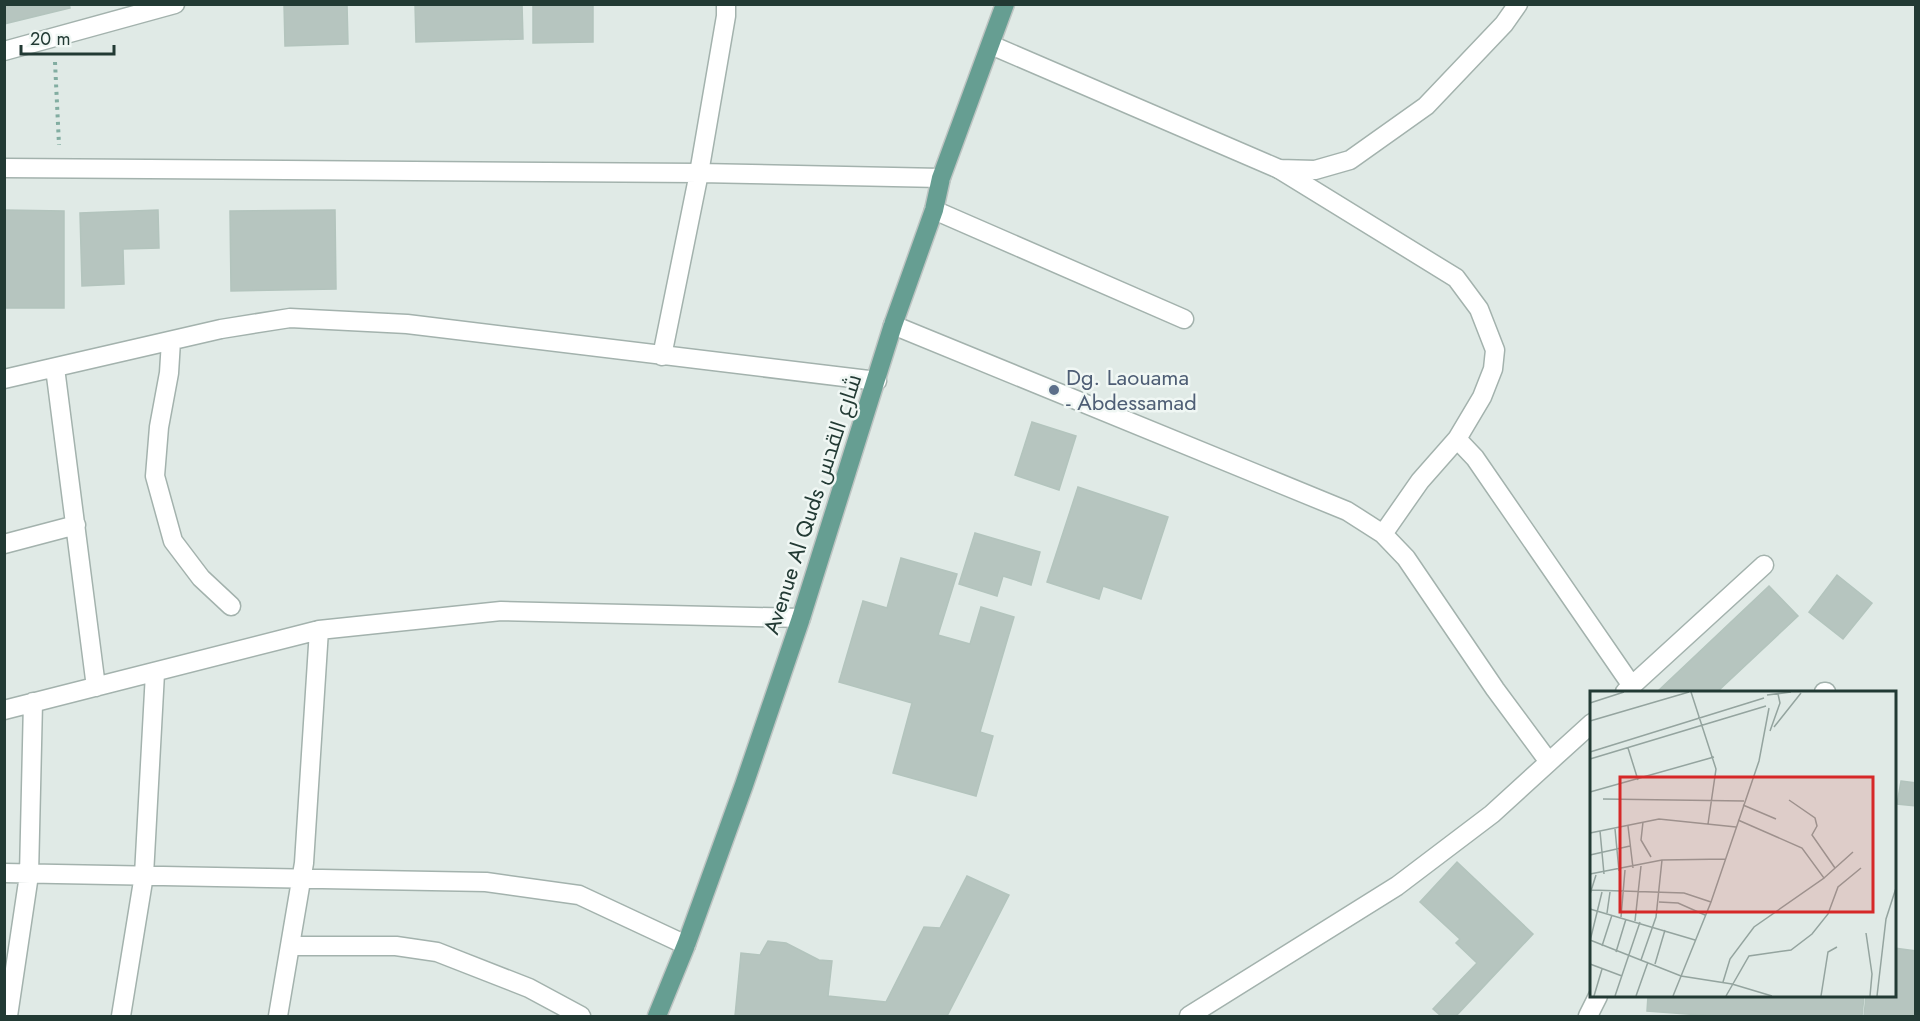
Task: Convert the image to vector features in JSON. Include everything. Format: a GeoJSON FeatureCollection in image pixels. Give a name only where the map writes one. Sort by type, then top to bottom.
{"type":"FeatureCollection","features":[{"type":"Feature","properties":{"kind":"main road","name":"Avenue Al Quds شارع القدس"},"geometry":{"type":"LineString","coordinates":[[657,1017],[686,945],[801,618],[877,381],[892,325],[934,210],[941,178],[1005,4]]}},
{"type":"Feature","properties":{"kind":"street"},"geometry":{"type":"LineString","coordinates":[[4,51],[54,38],[129,11],[175,4]]}},
{"type":"Feature","properties":{"kind":"street"},"geometry":{"type":"LineString","coordinates":[[662,356],[699,173],[726,16],[726,4]]}},
{"type":"Feature","properties":{"kind":"street"},"geometry":{"type":"LineString","coordinates":[[1279,169],[1315,170],[1350,160],[1426,106],[1504,24],[1518,4]]}},
{"type":"Feature","properties":{"kind":"street"},"geometry":{"type":"LineString","coordinates":[[991,45],[1279,169],[1456,278],[1479,309],[1495,350],[1494,369],[1482,397],[1457,439],[1420,481],[1383,534]]}},
{"type":"Feature","properties":{"kind":"street"},"geometry":{"type":"LineString","coordinates":[[4,168],[699,173],[941,178]]}},
{"type":"Feature","properties":{"kind":"street"},"geometry":{"type":"LineString","coordinates":[[934,210],[1184,319]]}},
{"type":"Feature","properties":{"kind":"street"},"geometry":{"type":"LineString","coordinates":[[4,379],[221,329],[290,318],[407,324],[877,381]]}},
{"type":"Feature","properties":{"kind":"street"},"geometry":{"type":"LineString","coordinates":[[892,325],[1347,511],[1383,534],[1426,584],[1495,689],[1549,762]]}},
{"type":"Feature","properties":{"kind":"street"},"geometry":{"type":"LineString","coordinates":[[171,341],[155,476],[173,541],[201,578],[231,606]]}},
{"type":"Feature","properties":{"kind":"street"},"geometry":{"type":"LineString","coordinates":[[55,368],[96,687]]}},
{"type":"Feature","properties":{"kind":"street"},"geometry":{"type":"LineString","coordinates":[[1457,439],[1474,458],[1628,689],[1764,565]]}},
{"type":"Feature","properties":{"kind":"street"},"geometry":{"type":"LineString","coordinates":[[4,544],[76,525]]}},
{"type":"Feature","properties":{"kind":"street"},"geometry":{"type":"LineString","coordinates":[[4,710],[319,630],[501,611],[801,618]]}},
{"type":"Feature","properties":{"kind":"street"},"geometry":{"type":"LineString","coordinates":[[278,1017],[304,863],[319,630]]}},
{"type":"Feature","properties":{"kind":"street"},"geometry":{"type":"LineString","coordinates":[[121,1017],[144,875],[155,673]]}},
{"type":"Feature","properties":{"kind":"street"},"geometry":{"type":"LineString","coordinates":[[8,1017],[29,875],[33,702]]}},
{"type":"Feature","properties":{"kind":"street"},"geometry":{"type":"LineString","coordinates":[[1189,1017],[1397,886],[1492,814],[1590,725]]}},
{"type":"Feature","properties":{"kind":"street"},"geometry":{"type":"LineString","coordinates":[[4,873],[486,882],[579,895],[686,945]]}},
{"type":"Feature","properties":{"kind":"street"},"geometry":{"type":"LineString","coordinates":[[290,946],[396,946],[437,952],[529,988],[581,1017]]}},
{"type":"Feature","properties":{"kind":"street"},"geometry":{"type":"LineString","coordinates":[[1588,1017],[1598,997]]}},
{"type":"Feature","properties":{"kind":"path"},"geometry":{"type":"LineString","coordinates":[[54,38],[61,169]]}},
{"type":"Feature","properties":{"kind":"building"},"geometry":{"type":"Polygon","coordinates":[[[4,4],[69,4],[70,8],[4,24],[4,4]]]}},
{"type":"Feature","properties":{"kind":"building"},"geometry":{"type":"Polygon","coordinates":[[[284,4],[347,4],[348,44],[285,46],[284,4]]]}},
{"type":"Feature","properties":{"kind":"building"},"geometry":{"type":"Polygon","coordinates":[[[415,4],[522,4],[523,39],[416,42],[415,4]]]}},
{"type":"Feature","properties":{"kind":"building"},"geometry":{"type":"Polygon","coordinates":[[[533,4],[593,4],[593,42],[533,43],[533,4]]]}},
{"type":"Feature","properties":{"kind":"building"},"geometry":{"type":"Polygon","coordinates":[[[4,210],[64,211],[64,308],[4,308],[4,210]]]}},
{"type":"Feature","properties":{"kind":"building"},"geometry":{"type":"Polygon","coordinates":[[[158,210],[159,248],[123,249],[124,284],[82,286],[80,213],[158,210]]]}},
{"type":"Feature","properties":{"kind":"building"},"geometry":{"type":"Polygon","coordinates":[[[335,210],[336,289],[231,291],[230,211],[335,210]]]}},
{"type":"Feature","properties":{"kind":"building"},"geometry":{"type":"Polygon","coordinates":[[[1032,422],[1076,436],[1059,490],[1015,475],[1032,422]]]}},
{"type":"Feature","properties":{"kind":"building"},"geometry":{"type":"Polygon","coordinates":[[[1078,487],[1168,517],[1141,599],[1103,586],[1099,599],[1047,582],[1078,487]]]}},
{"type":"Feature","properties":{"kind":"building"},"geometry":{"type":"Polygon","coordinates":[[[975,533],[1040,552],[1031,585],[1003,576],[997,596],[959,584],[975,533]]]}},
{"type":"Feature","properties":{"kind":"building"},"geometry":{"type":"Polygon","coordinates":[[[901,558],[957,574],[938,635],[970,644],[981,607],[1014,617],[980,732],[993,736],[976,796],[893,773],[912,703],[839,682],[863,601],[887,608],[901,558]]]}},
{"type":"Feature","properties":{"kind":"building"},"geometry":{"type":"Polygon","coordinates":[[[1837,575],[1872,603],[1843,639],[1809,612],[1837,575]]]}},
{"type":"Feature","properties":{"kind":"building"},"geometry":{"type":"Polygon","coordinates":[[[1769,586],[1798,616],[1718,691],[1658,691],[1769,586]]]}},
{"type":"Feature","properties":{"kind":"building"},"geometry":{"type":"Polygon","coordinates":[[[1901,781],[1916,783],[1916,806],[1897,804],[1901,781]]]}},
{"type":"Feature","properties":{"kind":"building"},"geometry":{"type":"Polygon","coordinates":[[[1457,862],[1533,934],[1456,1016],[1441,1016],[1433,1009],[1477,963],[1456,943],[1460,939],[1420,902],[1457,862]]]}},
{"type":"Feature","properties":{"kind":"building"},"geometry":{"type":"Polygon","coordinates":[[[967,876],[1009,895],[947,1016],[735,1016],[741,953],[760,955],[768,941],[786,943],[819,960],[832,961],[828,996],[886,1002],[924,927],[940,928],[967,876]]]}},
{"type":"Feature","properties":{"kind":"building"},"geometry":{"type":"Polygon","coordinates":[[[1896,948],[1916,951],[1916,1016],[1864,1016],[1866,997],[1896,997],[1896,948]]]}},
{"type":"Feature","properties":{"kind":"building"},"geometry":{"type":"Polygon","coordinates":[[[1648,997],[1864,997],[1862,1016],[1714,1016],[1647,1011],[1648,997]]]}},
{"type":"Feature","properties":{"kind":"place","name":"Dg. Laouama - Abdessamad"},"geometry":{"type":"Point","coordinates":[1054,390]}}]}
